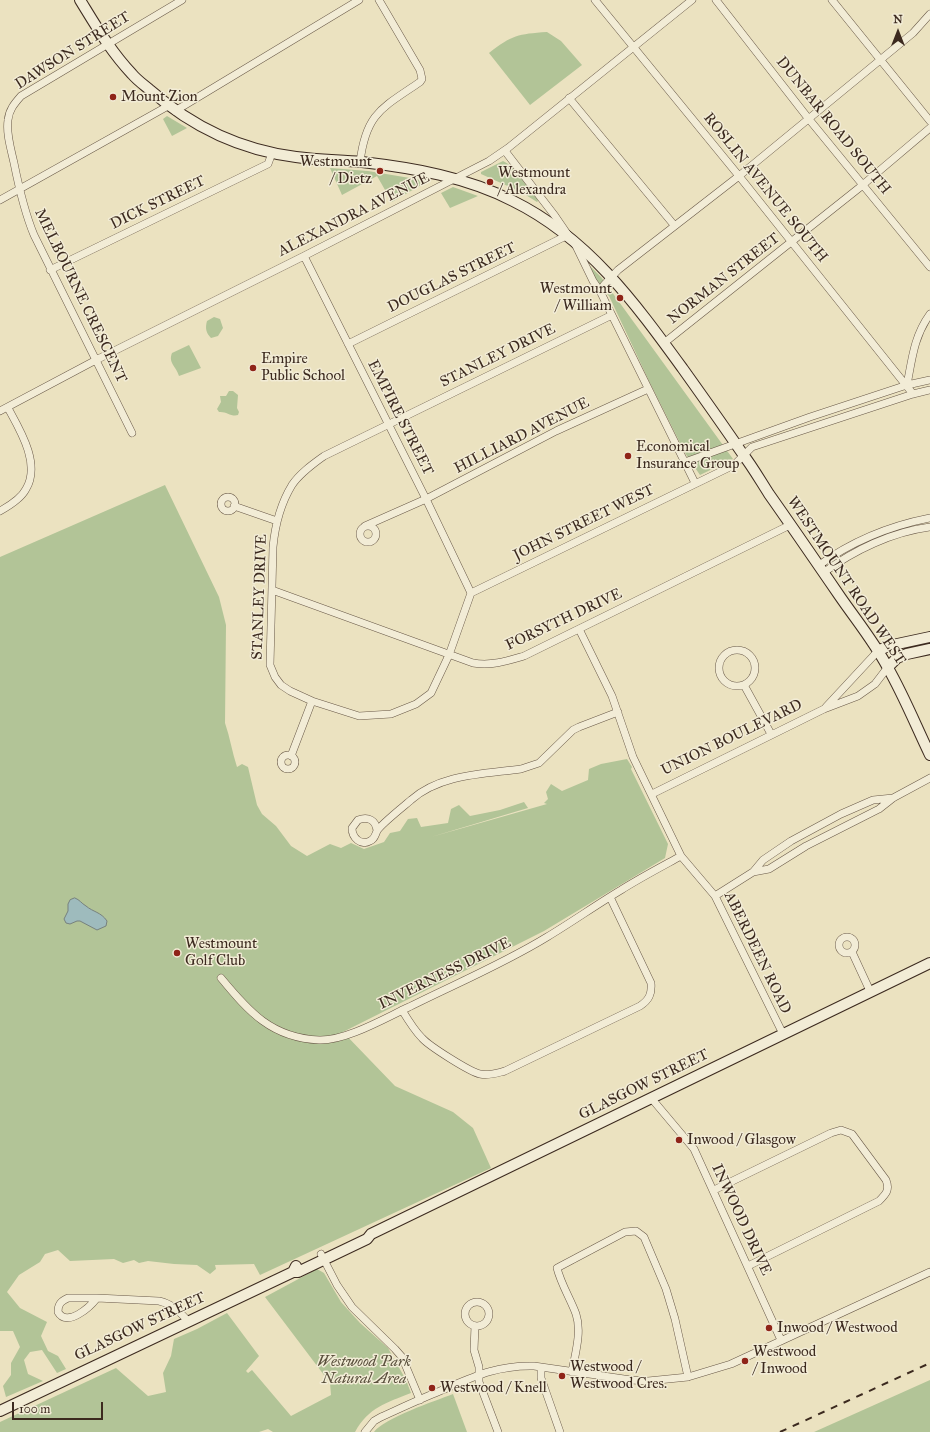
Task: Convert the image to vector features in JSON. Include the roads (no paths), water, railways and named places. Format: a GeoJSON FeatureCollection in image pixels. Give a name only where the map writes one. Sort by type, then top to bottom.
{"type":"FeatureCollection","features":[{"type":"Feature","properties":{"kind":"main road","name":"WESTMOUNT ROAD WEST"},"geometry":{"type":"LineString","coordinates":[[80,0],[107,44],[133,76],[172,108],[207,130],[246,146],[272,153],[297,157],[360,162],[427,171],[454,178],[513,201],[553,224],[571,239],[612,277],[629,297],[664,343],[736,444],[888,667],[930,755]]}},
{"type":"Feature","properties":{"kind":"main road","name":"UNION BOULEVARD"},"geometry":{"type":"LineString","coordinates":[[878,651],[888,646],[930,637]]}},
{"type":"Feature","properties":{"kind":"main road","name":"UNION BOULEVARD"},"geometry":{"type":"LineString","coordinates":[[888,667],[897,658],[907,654],[930,649]]}},
{"type":"Feature","properties":{"kind":"main road","name":"GLASGOW STREET"},"geometry":{"type":"LineString","coordinates":[[0,1411],[293,1272],[297,1266],[367,1239],[371,1234],[930,963]]}},
{"type":"Feature","properties":{"kind":"street","name":"DAWSON STREET"},"geometry":{"type":"LineString","coordinates":[[8,120],[11,107],[21,96],[182,0]]}},
{"type":"Feature","properties":{"kind":"street"},"geometry":{"type":"LineString","coordinates":[[0,200],[172,108],[359,0]]}},
{"type":"Feature","properties":{"kind":"street"},"geometry":{"type":"LineString","coordinates":[[360,162],[365,134],[370,123],[388,102],[420,82],[422,79],[420,70],[379,0]]}},
{"type":"Feature","properties":{"kind":"street","name":"ROSLIN AVENUE SOUTH"},"geometry":{"type":"LineString","coordinates":[[595,0],[739,176],[913,394]]}},
{"type":"Feature","properties":{"kind":"street","name":"ALEXANDRA AVENUE"},"geometry":{"type":"LineString","coordinates":[[0,411],[96,360],[489,161],[505,151],[692,0]]}},
{"type":"Feature","properties":{"kind":"street","name":"DUNBAR ROAD SOUTH"},"geometry":{"type":"LineString","coordinates":[[716,0],[808,118],[930,266]]}},
{"type":"Feature","properties":{"kind":"street"},"geometry":{"type":"LineString","coordinates":[[832,0],[930,121]]}},
{"type":"Feature","properties":{"kind":"street"},"geometry":{"type":"LineString","coordinates":[[600,291],[618,270],[739,176],[913,33],[930,14]]}},
{"type":"Feature","properties":{"kind":"street"},"geometry":{"type":"LineString","coordinates":[[569,98],[674,225]]}},
{"type":"Feature","properties":{"kind":"street","name":"MELBOURNE CRESCENT"},"geometry":{"type":"LineString","coordinates":[[8,120],[8,134],[26,215],[50,270],[132,432]]}},
{"type":"Feature","properties":{"kind":"street","name":"NORMAN STREET"},"geometry":{"type":"LineString","coordinates":[[664,343],[863,185],[930,128]]}},
{"type":"Feature","properties":{"kind":"street"},"geometry":{"type":"LineString","coordinates":[[505,151],[571,239],[593,281],[600,291],[695,483]]}},
{"type":"Feature","properties":{"kind":"street","name":"DICK STREET"},"geometry":{"type":"LineString","coordinates":[[50,270],[268,164],[272,153]]}},
{"type":"Feature","properties":{"kind":"street","name":"DOUGLAS STREET"},"geometry":{"type":"LineString","coordinates":[[348,344],[571,239]]}},
{"type":"Feature","properties":{"kind":"street","name":"EMPIRE STREET"},"geometry":{"type":"LineString","coordinates":[[304,256],[426,499],[471,593]]}},
{"type":"Feature","properties":{"kind":"street"},"geometry":{"type":"LineString","coordinates":[[907,386],[914,346],[918,333],[930,314]]}},
{"type":"Feature","properties":{"kind":"street","name":"STANLEY DRIVE"},"geometry":{"type":"LineString","coordinates":[[471,593],[449,654],[430,692],[416,704],[391,714],[359,716],[312,701],[290,691],[281,685],[275,678],[270,665],[273,547],[278,521],[284,502],[292,485],[308,468],[324,456],[612,315]]}},
{"type":"Feature","properties":{"kind":"street"},"geometry":{"type":"LineString","coordinates":[[684,462],[810,417],[930,380]]}},
{"type":"Feature","properties":{"kind":"street","name":"HILLIARD AVENUE"},"geometry":{"type":"LineString","coordinates":[[365,526],[426,499],[556,431],[648,389]]}},
{"type":"Feature","properties":{"kind":"street","name":"JOHN STREET WEST"},"geometry":{"type":"LineString","coordinates":[[471,593],[734,464],[752,447],[913,394],[930,390]]}},
{"type":"Feature","properties":{"kind":"street"},"geometry":{"type":"LineString","coordinates":[[0,511],[15,501],[26,489],[30,480],[31,470],[25,441],[8,408]]}},
{"type":"Feature","properties":{"kind":"street"},"geometry":{"type":"LineString","coordinates":[[234,506],[278,521]]}},
{"type":"Feature","properties":{"kind":"street"},"geometry":{"type":"LineString","coordinates":[[821,569],[836,553],[871,535],[907,523],[930,518]]}},
{"type":"Feature","properties":{"kind":"street","name":"FORSYTH DRIVE"},"geometry":{"type":"LineString","coordinates":[[272,590],[449,654],[484,665],[500,663],[524,656],[790,525]]}},
{"type":"Feature","properties":{"kind":"street"},"geometry":{"type":"LineString","coordinates":[[821,569],[874,543],[908,531],[930,527]]}},
{"type":"Feature","properties":{"kind":"street","name":"ABERDEEN ROAD"},"geometry":{"type":"LineString","coordinates":[[579,629],[612,696],[633,757],[681,856],[715,896],[783,1034]]}},
{"type":"Feature","properties":{"kind":"street"},"geometry":{"type":"LineString","coordinates":[[737,649],[745,651],[754,660],[755,667],[752,678],[744,685],[737,686],[727,684],[721,678],[719,673],[718,667],[720,659],[730,650],[737,649]]}},
{"type":"Feature","properties":{"kind":"street","name":"UNION BOULEVARD"},"geometry":{"type":"LineString","coordinates":[[824,709],[878,651]]}},
{"type":"Feature","properties":{"kind":"street","name":"UNION BOULEVARD"},"geometry":{"type":"LineString","coordinates":[[652,794],[771,734],[824,709],[858,696],[874,684],[888,667]]}},
{"type":"Feature","properties":{"kind":"street"},"geometry":{"type":"LineString","coordinates":[[744,685],[771,734]]}},
{"type":"Feature","properties":{"kind":"street"},"geometry":{"type":"LineString","coordinates":[[291,756],[312,701]]}},
{"type":"Feature","properties":{"kind":"street"},"geometry":{"type":"LineString","coordinates":[[377,831],[415,796],[425,789],[457,778],[530,767],[539,763],[573,730],[618,712]]}},
{"type":"Feature","properties":{"kind":"street"},"geometry":{"type":"LineString","coordinates":[[753,872],[769,869],[806,846],[879,809],[893,798],[930,778]]}},
{"type":"Feature","properties":{"kind":"street"},"geometry":{"type":"LineString","coordinates":[[715,896],[753,872],[763,860],[792,841],[841,814],[873,800],[893,798]]}},
{"type":"Feature","properties":{"kind":"street","name":"INVERNESS DRIVE"},"geometry":{"type":"LineString","coordinates":[[221,978],[240,1000],[264,1022],[275,1029],[292,1036],[305,1038],[320,1040],[337,1038],[350,1034],[402,1010],[495,965],[546,938],[610,897],[681,856]]}},
{"type":"Feature","properties":{"kind":"street"},"geometry":{"type":"LineString","coordinates":[[402,1010],[422,1039],[466,1068],[480,1074],[493,1074],[505,1071],[640,1006],[647,1001],[651,994],[650,983],[610,897]]}},
{"type":"Feature","properties":{"kind":"street"},"geometry":{"type":"LineString","coordinates":[[852,952],[870,991]]}},
{"type":"Feature","properties":{"kind":"street","name":"INWOOD DRIVE"},"geometry":{"type":"LineString","coordinates":[[652,1098],[694,1149],[714,1190],[781,1340]]}},
{"type":"Feature","properties":{"kind":"street"},"geometry":{"type":"LineString","coordinates":[[714,1190],[840,1130],[848,1131],[852,1134],[884,1175],[888,1188],[887,1192],[879,1201],[748,1266]]}},
{"type":"Feature","properties":{"kind":"street"},"geometry":{"type":"LineString","coordinates":[[572,1372],[578,1330],[576,1315],[559,1277],[557,1268],[625,1232],[636,1231],[644,1237],[666,1289],[675,1319],[688,1376]]}},
{"type":"Feature","properties":{"kind":"street"},"geometry":{"type":"LineString","coordinates":[[323,1257],[337,1285],[352,1307],[402,1357],[420,1400]]}},
{"type":"Feature","properties":{"kind":"street"},"geometry":{"type":"LineString","coordinates":[[365,1432],[374,1421],[381,1417],[479,1374],[500,1368],[518,1366],[648,1381],[688,1376],[731,1364],[930,1272]]}},
{"type":"Feature","properties":{"kind":"street"},"geometry":{"type":"LineString","coordinates":[[97,1298],[91,1307],[74,1317],[63,1317],[58,1312],[60,1302],[68,1298],[97,1298],[159,1301],[168,1303],[188,1321]]}},
{"type":"Feature","properties":{"kind":"street"},"geometry":{"type":"LineString","coordinates":[[476,1326],[474,1350],[479,1367],[479,1382],[498,1432]]}},
{"type":"Feature","properties":{"kind":"street"},"geometry":{"type":"LineString","coordinates":[[540,1368],[541,1378],[560,1432]]}},
{"type":"Feature","properties":{"kind":"water"},"geometry":{"type":"Polygon","coordinates":[[[75,898],[102,916],[107,921],[106,926],[97,930],[80,921],[70,924],[66,923],[64,919],[68,911],[68,904],[70,900],[75,898]]]}},
{"type":"Feature","properties":{"kind":"railway"},"geometry":{"type":"LineString","coordinates":[[780,1432],[930,1363]]}},
{"type":"Feature","properties":{"kind":"place","name":"Mount Zion"},"geometry":{"type":"Point","coordinates":[113,97]}},
{"type":"Feature","properties":{"kind":"place","name":"Westmount / Dietz"},"geometry":{"type":"Point","coordinates":[380,171]}},
{"type":"Feature","properties":{"kind":"place","name":"Westmount / Alexandra"},"geometry":{"type":"Point","coordinates":[490,182]}},
{"type":"Feature","properties":{"kind":"place","name":"Westmount / William"},"geometry":{"type":"Point","coordinates":[620,298]}},
{"type":"Feature","properties":{"kind":"place","name":"Empire Public School"},"geometry":{"type":"Point","coordinates":[253,368]}},
{"type":"Feature","properties":{"kind":"place","name":"Economical Insurance Group"},"geometry":{"type":"Point","coordinates":[628,456]}},
{"type":"Feature","properties":{"kind":"place","name":"Westmount Golf Club"},"geometry":{"type":"Point","coordinates":[177,953]}},
{"type":"Feature","properties":{"kind":"place","name":"Inwood / Glasgow"},"geometry":{"type":"Point","coordinates":[679,1140]}},
{"type":"Feature","properties":{"kind":"place","name":"Inwood / Westwood"},"geometry":{"type":"Point","coordinates":[769,1328]}},
{"type":"Feature","properties":{"kind":"place","name":"Westwood / Inwood"},"geometry":{"type":"Point","coordinates":[745,1361]}},
{"type":"Feature","properties":{"kind":"place","name":"Westwood / Westwood Cres."},"geometry":{"type":"Point","coordinates":[562,1376]}},
{"type":"Feature","properties":{"kind":"place","name":"Westwood / Knell"},"geometry":{"type":"Point","coordinates":[432,1388]}},
{"type":"Feature","properties":{"kind":"park label","name":"Westwood Park Natural Area"},"geometry":{"type":"Point","coordinates":[364,1370]}}]}
